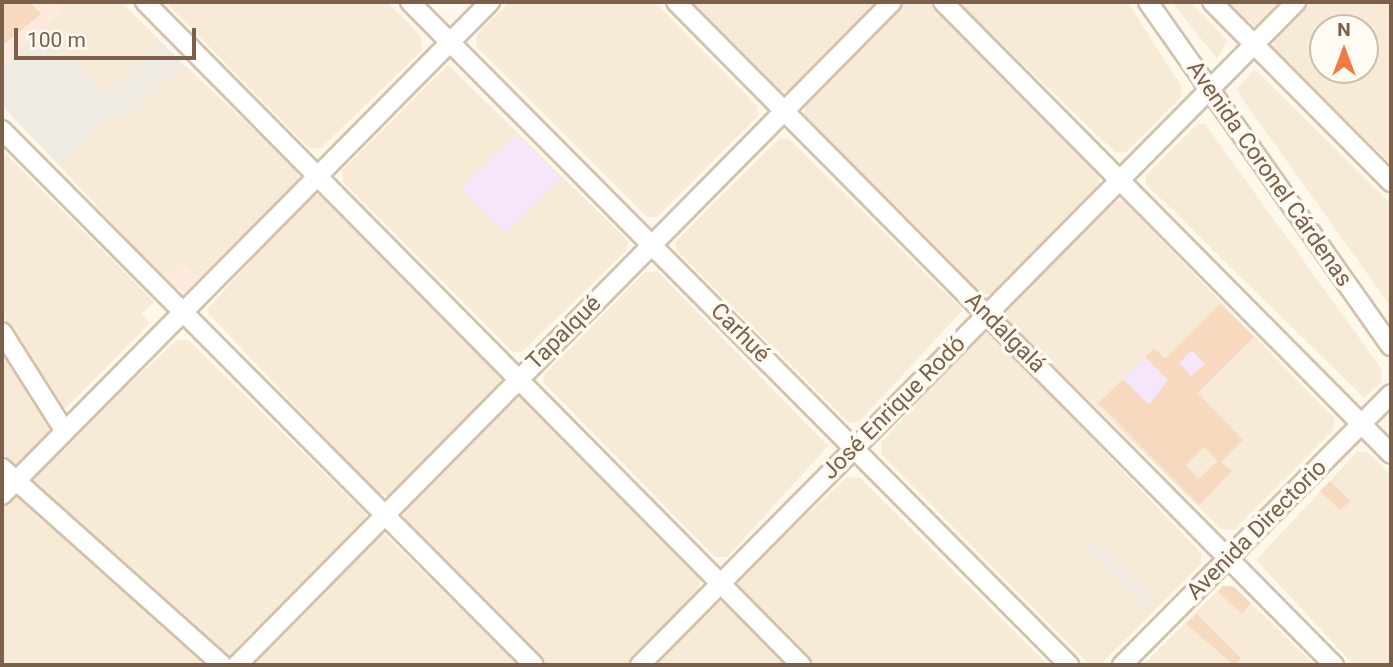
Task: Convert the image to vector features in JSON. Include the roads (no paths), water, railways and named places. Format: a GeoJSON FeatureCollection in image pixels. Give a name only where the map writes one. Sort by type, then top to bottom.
{"type":"FeatureCollection","features":[{"type":"Feature","properties":{"kind":"street"},"geometry":{"type":"LineString","coordinates":[[145,2],[801,665]]}},
{"type":"Feature","properties":{"kind":"street","name":"Carhué"},"geometry":{"type":"LineString","coordinates":[[410,2],[1069,665]]}},
{"type":"Feature","properties":{"kind":"street"},"geometry":{"type":"LineString","coordinates":[[2,495],[490,2]]}},
{"type":"Feature","properties":{"kind":"street","name":"Andalgalá"},"geometry":{"type":"LineString","coordinates":[[676,2],[1334,665]]}},
{"type":"Feature","properties":{"kind":"street","name":"Tapalqué"},"geometry":{"type":"LineString","coordinates":[[237,665],[892,2]]}},
{"type":"Feature","properties":{"kind":"street"},"geometry":{"type":"LineString","coordinates":[[943,2],[1121,178],[1391,454]]}},
{"type":"Feature","properties":{"kind":"street","name":"Avenida Coronel Cárdenas"},"geometry":{"type":"LineString","coordinates":[[1148,2],[1391,346]]}},
{"type":"Feature","properties":{"kind":"street"},"geometry":{"type":"LineString","coordinates":[[1212,2],[1391,182]]}},
{"type":"Feature","properties":{"kind":"street","name":"José Enrique Rodó"},"geometry":{"type":"LineString","coordinates":[[640,665],[1296,2]]}},
{"type":"Feature","properties":{"kind":"street"},"geometry":{"type":"LineString","coordinates":[[2,130],[534,665]]}},
{"type":"Feature","properties":{"kind":"street"},"geometry":{"type":"LineString","coordinates":[[2,332],[64,430]]}},
{"type":"Feature","properties":{"kind":"street","name":"Avenida Directorio"},"geometry":{"type":"LineString","coordinates":[[1122,665],[1391,394]]}},
{"type":"Feature","properties":{"kind":"street"},"geometry":{"type":"LineString","coordinates":[[2,468],[222,665]]}}]}
